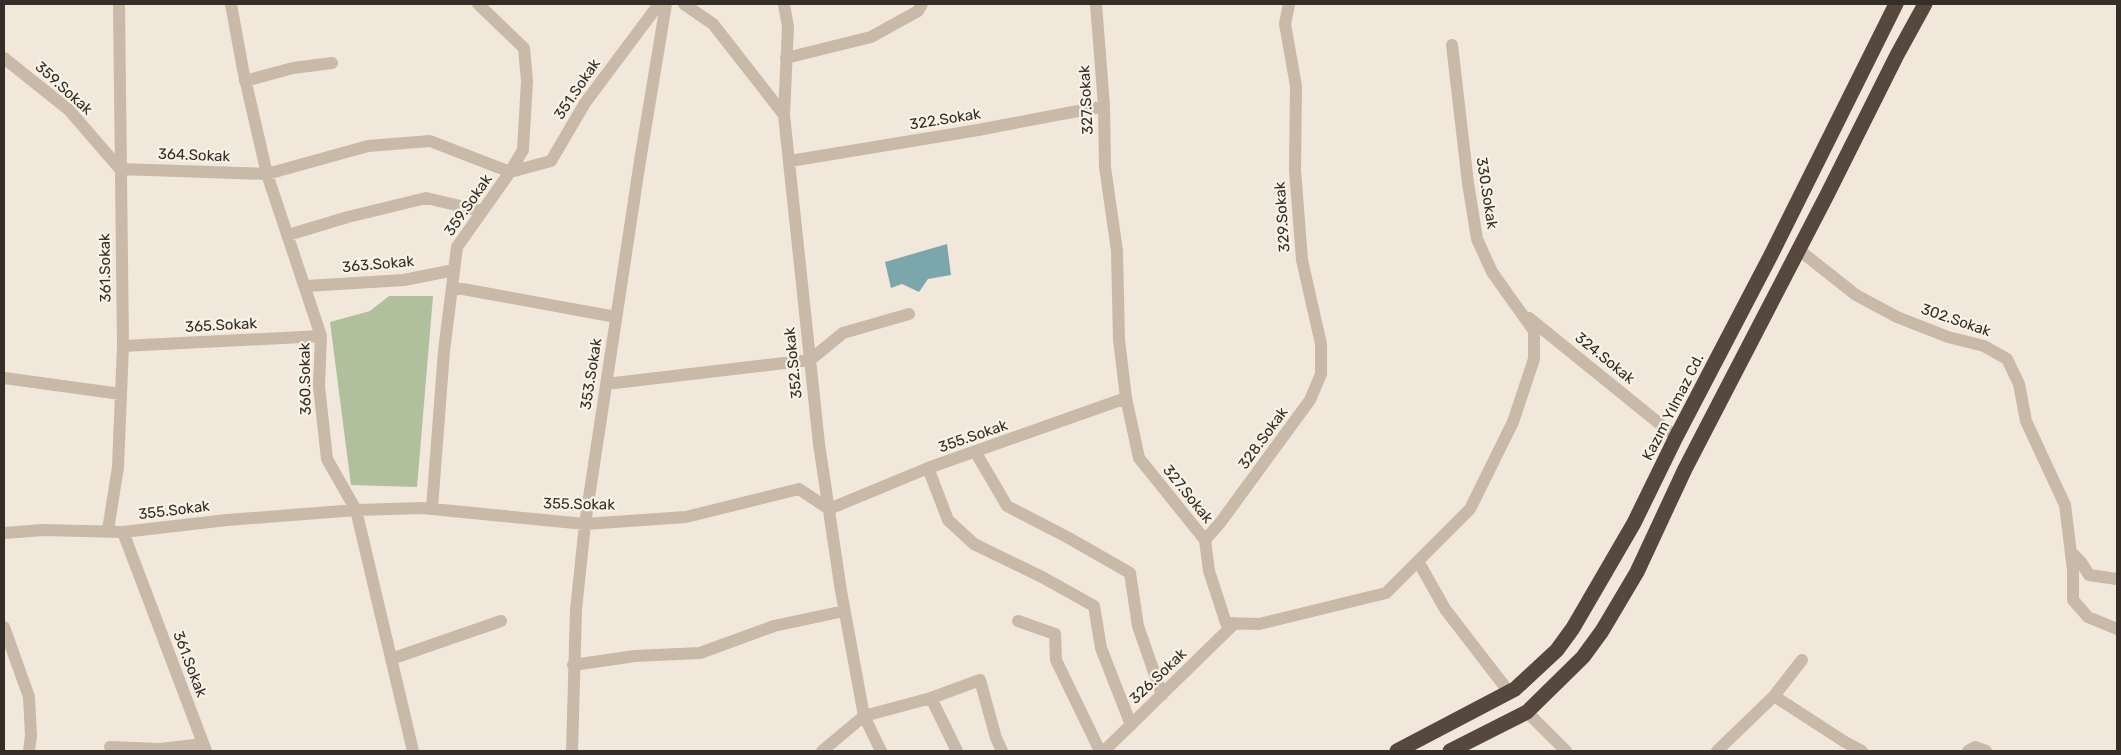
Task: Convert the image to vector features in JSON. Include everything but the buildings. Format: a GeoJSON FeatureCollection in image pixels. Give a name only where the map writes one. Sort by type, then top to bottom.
{"type":"FeatureCollection","features":[{"type":"Feature","properties":{"kind":"highway"},"geometry":{"type":"LineString","coordinates":[[1450,751],[1527,712],[1583,657],[1602,631],[1637,572],[1686,470],[1897,55],[1925,4]]}},
{"type":"Feature","properties":{"kind":"highway","name":"Kazım Yılmaz Cd."},"geometry":{"type":"LineString","coordinates":[[1397,751],[1509,692],[1536,671],[1557,650],[1574,628],[1634,524],[1676,437],[1780,238],[1892,6]]}},
{"type":"Feature","properties":{"kind":"street","name":"361.Sokak"},"geometry":{"type":"LineString","coordinates":[[108,530],[118,467],[123,346],[119,4]]}},
{"type":"Feature","properties":{"kind":"street","name":"360.Sokak"},"geometry":{"type":"LineString","coordinates":[[232,4],[245,81],[267,174],[306,286],[321,336],[319,386],[327,459],[356,510],[413,751]]}},
{"type":"Feature","properties":{"kind":"street","name":"359.Sokak"},"geometry":{"type":"LineString","coordinates":[[432,508],[444,351],[457,247],[510,172],[523,150],[527,81],[524,48],[478,4]]}},
{"type":"Feature","properties":{"kind":"street","name":"351.Sokak"},"geometry":{"type":"LineString","coordinates":[[510,172],[551,161],[585,102],[659,4]]}},
{"type":"Feature","properties":{"kind":"street","name":"353.Sokak"},"geometry":{"type":"LineString","coordinates":[[572,751],[576,610],[585,524],[666,4]]}},
{"type":"Feature","properties":{"kind":"street"},"geometry":{"type":"LineString","coordinates":[[684,4],[713,24],[784,114]]}},
{"type":"Feature","properties":{"kind":"street","name":"352.Sokak"},"geometry":{"type":"LineString","coordinates":[[784,4],[788,28],[784,114],[790,160],[797,254],[829,509],[844,611],[864,716],[881,751]]}},
{"type":"Feature","properties":{"kind":"street","name":"327.Sokak"},"geometry":{"type":"LineString","coordinates":[[1096,4],[1104,106],[1105,167],[1117,251],[1119,340],[1126,398],[1139,458],[1205,540],[1209,571],[1226,623],[1235,623]]}},
{"type":"Feature","properties":{"kind":"street","name":"329.Sokak"},"geometry":{"type":"LineString","coordinates":[[1289,4],[1285,24],[1296,86],[1295,170],[1302,260],[1321,344]]}},
{"type":"Feature","properties":{"kind":"street"},"geometry":{"type":"LineString","coordinates":[[786,58],[871,36],[918,6]]}},
{"type":"Feature","properties":{"kind":"street","name":"330.Sokak"},"geometry":{"type":"LineString","coordinates":[[1418,561],[1470,509],[1513,422],[1534,359],[1534,331],[1492,272],[1477,239],[1468,184],[1452,45]]}},
{"type":"Feature","properties":{"kind":"street","name":"359.Sokak"},"geometry":{"type":"LineString","coordinates":[[4,58],[69,110],[120,169]]}},
{"type":"Feature","properties":{"kind":"street"},"geometry":{"type":"LineString","coordinates":[[245,81],[293,68],[332,63]]}},
{"type":"Feature","properties":{"kind":"street","name":"322.Sokak"},"geometry":{"type":"LineString","coordinates":[[790,160],[978,130],[1104,106]]}},
{"type":"Feature","properties":{"kind":"street","name":"364.Sokak"},"geometry":{"type":"LineString","coordinates":[[120,169],[267,174],[368,146],[430,141],[510,172]]}},
{"type":"Feature","properties":{"kind":"street"},"geometry":{"type":"LineString","coordinates":[[288,235],[348,217],[426,198],[482,211]]}},
{"type":"Feature","properties":{"kind":"street","name":"302.Sokak"},"geometry":{"type":"LineString","coordinates":[[1799,250],[1856,295],[1897,317],[1948,337],[1984,346],[2007,359],[2019,384],[2026,421],[2065,505],[2073,570],[2073,600],[2088,617],[2117,629]]}},
{"type":"Feature","properties":{"kind":"street","name":"363.Sokak"},"geometry":{"type":"LineString","coordinates":[[306,286],[404,280],[454,270]]}},
{"type":"Feature","properties":{"kind":"street"},"geometry":{"type":"LineString","coordinates":[[452,287],[616,317]]}},
{"type":"Feature","properties":{"kind":"street","name":"324.Sokak"},"geometry":{"type":"LineString","coordinates":[[1514,305],[1676,437]]}},
{"type":"Feature","properties":{"kind":"street"},"geometry":{"type":"LineString","coordinates":[[606,384],[810,360],[843,333],[909,314]]}},
{"type":"Feature","properties":{"kind":"street","name":"365.Sokak"},"geometry":{"type":"LineString","coordinates":[[123,346],[321,336]]}},
{"type":"Feature","properties":{"kind":"street","name":"328.Sokak"},"geometry":{"type":"LineString","coordinates":[[1205,540],[1220,523],[1310,400],[1322,374],[1321,344]]}},
{"type":"Feature","properties":{"kind":"street"},"geometry":{"type":"LineString","coordinates":[[4,378],[121,394]]}},
{"type":"Feature","properties":{"kind":"street","name":"355.Sokak"},"geometry":{"type":"LineString","coordinates":[[4,533],[43,530],[108,530],[122,532],[227,520],[356,510],[432,508],[585,524],[686,517],[799,489],[829,509],[928,468],[976,453],[1126,398]]}},
{"type":"Feature","properties":{"kind":"street"},"geometry":{"type":"LineString","coordinates":[[976,453],[1007,506],[1130,573],[1138,626],[1162,695]]}},
{"type":"Feature","properties":{"kind":"street"},"geometry":{"type":"LineString","coordinates":[[928,468],[948,520],[974,544],[1042,577],[1094,606],[1101,648],[1131,725]]}},
{"type":"Feature","properties":{"kind":"street","name":"361.Sokak"},"geometry":{"type":"LineString","coordinates":[[122,532],[204,748]]}},
{"type":"Feature","properties":{"kind":"street"},"geometry":{"type":"LineString","coordinates":[[2071,552],[2081,562],[2089,575],[2117,579]]}},
{"type":"Feature","properties":{"kind":"street"},"geometry":{"type":"LineString","coordinates":[[1235,623],[1258,624],[1386,593],[1418,561],[1445,609],[1509,692]]}},
{"type":"Feature","properties":{"kind":"street"},"geometry":{"type":"LineString","coordinates":[[573,665],[635,656],[700,653],[774,626],[844,611]]}},
{"type":"Feature","properties":{"kind":"street"},"geometry":{"type":"LineString","coordinates":[[1018,621],[1055,634],[1056,660],[1102,751]]}},
{"type":"Feature","properties":{"kind":"street"},"geometry":{"type":"LineString","coordinates":[[391,658],[500,622]]}},
{"type":"Feature","properties":{"kind":"street","name":"326.Sokak"},"geometry":{"type":"LineString","coordinates":[[1102,751],[1235,623]]}},
{"type":"Feature","properties":{"kind":"street"},"geometry":{"type":"LineString","coordinates":[[4,627],[29,697],[31,736],[29,751]]}},
{"type":"Feature","properties":{"kind":"street"},"geometry":{"type":"LineString","coordinates":[[1717,751],[1774,696],[1802,660]]}},
{"type":"Feature","properties":{"kind":"street"},"geometry":{"type":"LineString","coordinates":[[822,751],[864,716],[931,698],[980,680],[996,738],[1002,751]]}},
{"type":"Feature","properties":{"kind":"street"},"geometry":{"type":"LineString","coordinates":[[1774,696],[1862,751]]}},
{"type":"Feature","properties":{"kind":"street"},"geometry":{"type":"LineString","coordinates":[[931,698],[957,751]]}},
{"type":"Feature","properties":{"kind":"street"},"geometry":{"type":"LineString","coordinates":[[1527,712],[1566,751]]}},
{"type":"Feature","properties":{"kind":"street"},"geometry":{"type":"LineString","coordinates":[[110,747],[204,748]]}},
{"type":"Feature","properties":{"kind":"street"},"geometry":{"type":"LineString","coordinates":[[1968,751],[1975,748],[1986,751]]}},
{"type":"Feature","properties":{"kind":"green space"},"geometry":{"type":"Polygon","coordinates":[[[389,296],[433,296],[417,487],[351,485],[330,322],[370,311],[389,296]]]}},
{"type":"Feature","properties":{"kind":"water"},"geometry":{"type":"Polygon","coordinates":[[[947,244],[951,275],[928,279],[919,292],[902,284],[891,288],[885,262],[947,244]]]}}]}
